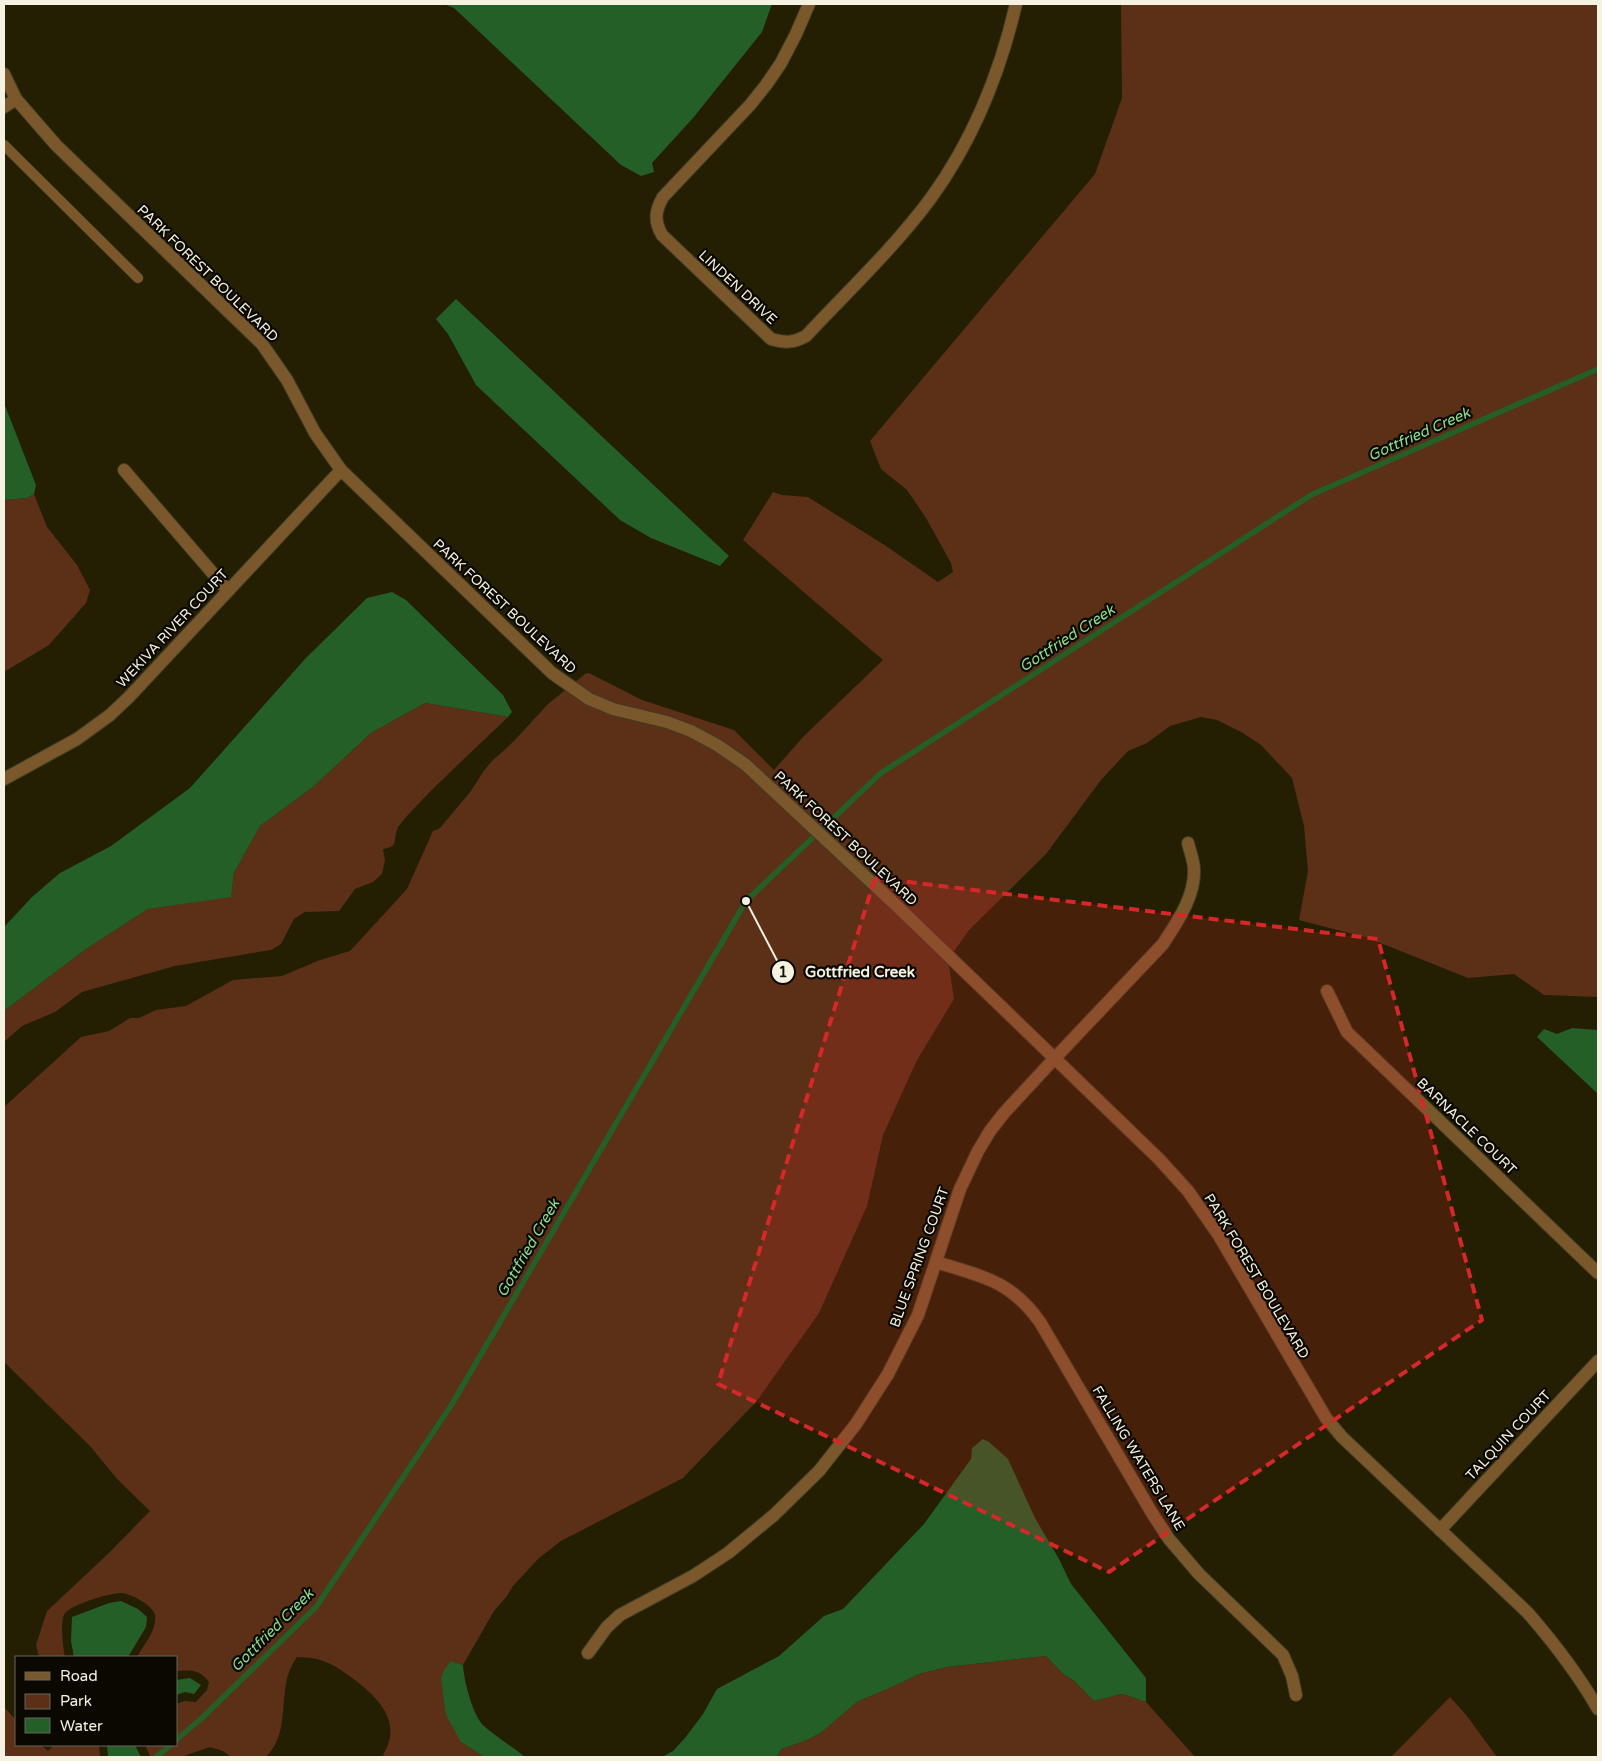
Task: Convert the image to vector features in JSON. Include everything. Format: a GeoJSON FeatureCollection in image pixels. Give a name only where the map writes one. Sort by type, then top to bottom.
{"type":"FeatureCollection","features":[{"type":"Feature","properties":{"kind":"street","name":"LINDEN DRIVE"},"geometry":{"type":"LineString","coordinates":[[809,4],[781,63],[766,85],[750,105],[663,197],[657,207],[655,216],[662,236],[771,339],[783,342],[794,342],[806,336],[900,236],[931,197],[958,156],[982,108],[1003,56],[1016,4]]}},
{"type":"Feature","properties":{"kind":"street","name":"PARK FOREST BOULEVARD"},"geometry":{"type":"LineString","coordinates":[[4,74],[16,99],[56,145],[262,344],[287,380],[315,433],[341,470],[545,666],[567,685],[589,699],[613,709],[667,722],[691,731],[717,745],[746,765],[898,907],[1159,1159],[1188,1191],[1218,1234],[1326,1418],[1342,1437],[1528,1613],[1553,1641],[1583,1683],[1598,1709]]}},
{"type":"Feature","properties":{"kind":"street"},"geometry":{"type":"LineString","coordinates":[[4,107],[16,99]]}},
{"type":"Feature","properties":{"kind":"street"},"geometry":{"type":"LineString","coordinates":[[124,470],[228,591]]}},
{"type":"Feature","properties":{"kind":"street","name":"WEKIVA RIVER COURT"},"geometry":{"type":"LineString","coordinates":[[4,779],[77,739],[110,715],[341,470]]}},
{"type":"Feature","properties":{"kind":"street","name":"BLUE SPRING COURT"},"geometry":{"type":"LineString","coordinates":[[588,1653],[598,1637],[620,1615],[693,1576],[728,1553],[774,1516],[819,1471],[856,1424],[888,1374],[918,1314],[960,1189],[978,1151],[1004,1113],[1163,944],[1181,915],[1194,883],[1194,868],[1188,843]]}},
{"type":"Feature","properties":{"kind":"street","name":"BARNACLE COURT"},"geometry":{"type":"LineString","coordinates":[[1327,991],[1347,1032],[1598,1273]]}},
{"type":"Feature","properties":{"kind":"street","name":"FALLING WATERS LANE"},"geometry":{"type":"LineString","coordinates":[[936,1262],[997,1282],[1012,1291],[1029,1306],[1169,1539],[1199,1574],[1283,1655],[1292,1676],[1296,1695]]}},
{"type":"Feature","properties":{"kind":"street","name":"TALQUIN COURT"},"geometry":{"type":"LineString","coordinates":[[1440,1530],[1598,1361]]}},
{"type":"Feature","properties":{"kind":"lane"},"geometry":{"type":"LineString","coordinates":[[4,145],[138,278]]}},
{"type":"Feature","properties":{"kind":"highlighted area"},"geometry":{"type":"Polygon","coordinates":[[[875,878],[1378,939],[1482,1320],[1109,1572],[718,1384],[875,878]]]}},
{"type":"Feature","properties":{"kind":"green space"},"geometry":{"type":"Polygon","coordinates":[[[1121,4],[1598,4],[1598,997],[1544,995],[1514,974],[1468,978],[1368,938],[1299,920],[1308,871],[1304,826],[1292,778],[1261,745],[1243,733],[1217,720],[1201,717],[1170,726],[1147,743],[1128,751],[1101,780],[1046,854],[969,930],[948,960],[954,999],[917,1060],[883,1135],[867,1206],[819,1313],[756,1402],[683,1478],[561,1541],[539,1558],[513,1586],[494,1611],[463,1665],[451,1661],[461,1742],[484,1757],[386,1757],[383,1755],[388,1744],[389,1723],[381,1705],[373,1696],[343,1671],[334,1666],[317,1659],[297,1657],[290,1669],[286,1682],[279,1734],[274,1746],[266,1757],[231,1757],[223,1751],[210,1747],[181,1757],[150,1756],[145,1746],[178,1746],[178,1703],[185,1701],[196,1702],[207,1690],[209,1682],[198,1673],[178,1671],[178,1656],[138,1656],[154,1626],[155,1615],[151,1608],[135,1598],[121,1593],[90,1600],[73,1607],[64,1615],[62,1630],[65,1656],[39,1656],[36,1645],[47,1611],[110,1552],[150,1511],[118,1480],[90,1446],[4,1362],[4,1107],[81,1037],[109,1031],[130,1018],[139,1018],[156,1010],[186,1006],[233,980],[282,976],[320,960],[350,951],[407,889],[433,831],[440,828],[471,791],[491,762],[514,741],[548,704],[585,674],[589,673],[642,700],[734,730],[774,770],[804,736],[883,660],[743,540],[773,492],[782,495],[808,497],[886,546],[938,582],[953,572],[951,563],[926,518],[907,490],[881,469],[870,441],[1095,174],[1122,98],[1121,4]]]}},
{"type":"Feature","properties":{"kind":"green space"},"geometry":{"type":"Polygon","coordinates":[[[34,494],[47,527],[77,565],[90,590],[86,603],[49,645],[4,672],[4,500],[27,498],[34,494]]]}},
{"type":"Feature","properties":{"kind":"green space"},"geometry":{"type":"Polygon","coordinates":[[[425,703],[508,717],[443,779],[399,825],[393,845],[383,849],[385,860],[382,874],[373,882],[355,889],[339,911],[305,912],[294,919],[281,944],[271,950],[175,966],[82,992],[55,1012],[22,1026],[4,1042],[4,1011],[86,949],[148,909],[231,896],[234,873],[260,826],[313,787],[371,733],[425,703]]]}},
{"type":"Feature","properties":{"kind":"green space"},"geometry":{"type":"Polygon","coordinates":[[[1046,1656],[1063,1674],[1073,1680],[1094,1701],[1122,1694],[1146,1702],[1195,1757],[776,1757],[782,1749],[822,1732],[857,1702],[919,1674],[947,1667],[1046,1656]]]}},
{"type":"Feature","properties":{"kind":"green space"},"geometry":{"type":"Polygon","coordinates":[[[1450,1697],[1467,1716],[1497,1757],[1391,1757],[1450,1697]]]}},
{"type":"Feature","properties":{"kind":"green space"},"geometry":{"type":"Polygon","coordinates":[[[4,1707],[15,1719],[15,1746],[42,1746],[48,1751],[53,1746],[99,1746],[100,1757],[4,1757],[4,1707]]]}},
{"type":"Feature","properties":{"kind":"water"},"geometry":{"type":"Polygon","coordinates":[[[444,4],[772,4],[762,32],[693,118],[652,163],[654,172],[641,176],[621,165],[454,8],[444,4]]]}},
{"type":"Feature","properties":{"kind":"water"},"geometry":{"type":"Polygon","coordinates":[[[456,299],[729,556],[720,566],[651,538],[620,520],[476,385],[448,334],[436,319],[456,299]]]}},
{"type":"Feature","properties":{"kind":"water"},"geometry":{"type":"Polygon","coordinates":[[[4,403],[36,485],[34,494],[27,498],[4,500],[4,403]]]}},
{"type":"Feature","properties":{"kind":"water"},"geometry":{"type":"Polygon","coordinates":[[[392,592],[406,600],[503,695],[512,712],[508,717],[425,703],[371,733],[313,787],[260,826],[234,873],[231,897],[148,909],[86,949],[4,1011],[4,927],[32,897],[60,873],[111,846],[190,788],[305,659],[367,598],[392,592]]]}},
{"type":"Feature","properties":{"kind":"water"},"geometry":{"type":"Polygon","coordinates":[[[1572,1028],[1598,1030],[1598,1094],[1537,1037],[1544,1029],[1557,1034],[1572,1028]]]}},
{"type":"Feature","properties":{"kind":"water"},"geometry":{"type":"Polygon","coordinates":[[[983,1439],[1008,1459],[1035,1518],[1071,1584],[1146,1678],[1146,1702],[1122,1694],[1094,1701],[1073,1680],[1063,1674],[1046,1656],[947,1667],[919,1674],[857,1702],[822,1732],[782,1749],[776,1757],[662,1757],[673,1751],[685,1738],[703,1714],[717,1689],[779,1656],[824,1616],[843,1609],[924,1524],[971,1459],[972,1448],[983,1439]]]}},
{"type":"Feature","properties":{"kind":"water"},"geometry":{"type":"Polygon","coordinates":[[[121,1601],[138,1609],[147,1617],[146,1627],[129,1656],[74,1656],[71,1641],[72,1617],[109,1603],[121,1601]]]}},
{"type":"Feature","properties":{"kind":"water"},"geometry":{"type":"Polygon","coordinates":[[[451,1661],[463,1665],[469,1696],[478,1719],[525,1757],[484,1757],[461,1742],[446,1715],[441,1679],[444,1670],[451,1661]]]}},
{"type":"Feature","properties":{"kind":"water"},"geometry":{"type":"Polygon","coordinates":[[[190,1678],[201,1685],[194,1694],[185,1692],[178,1694],[178,1680],[190,1678]]]}},
{"type":"Feature","properties":{"kind":"water"},"geometry":{"type":"Polygon","coordinates":[[[107,1746],[136,1746],[141,1757],[108,1757],[107,1746]]]}},
{"type":"Feature","properties":{"kind":"waterway","name":"Gottfried Creek"},"geometry":{"type":"LineString","coordinates":[[178,1738],[202,1718],[316,1607],[452,1404],[746,901],[881,773],[1311,495],[1598,369]]}},
{"type":"Feature","properties":{"kind":"waterway","name":"Gottfried Creek"},"geometry":{"type":"LineString","coordinates":[[156,1757],[170,1746]]}},
{"type":"Feature","properties":{"kind":"place","name":"Gottfried Creek"},"geometry":{"type":"Point","coordinates":[746,901]}}]}
